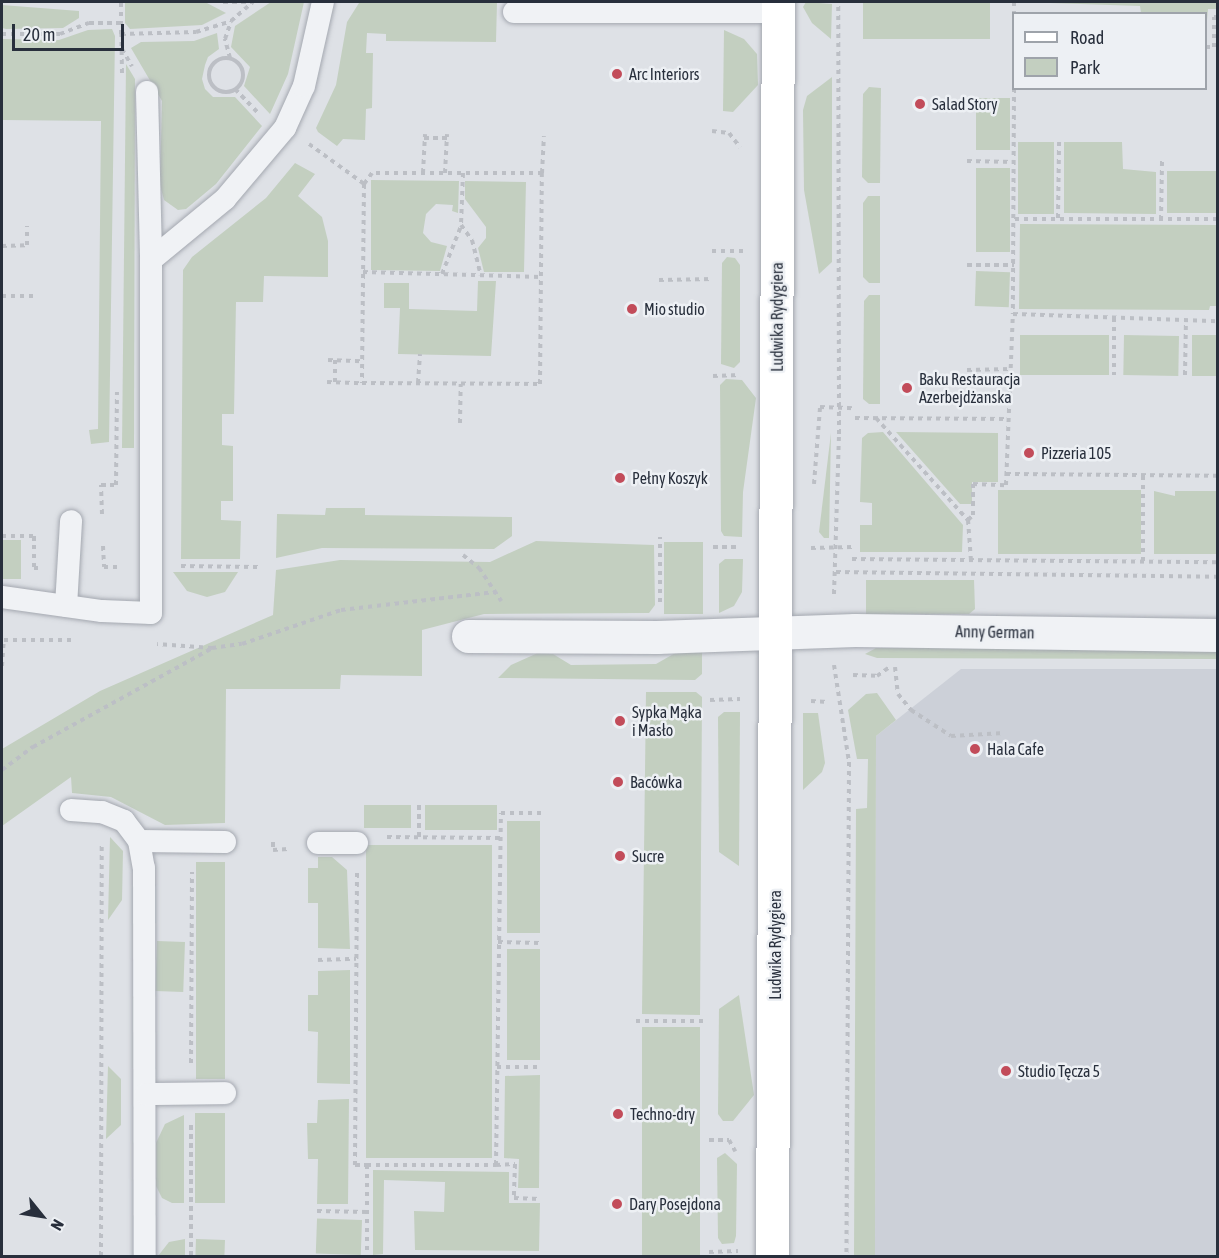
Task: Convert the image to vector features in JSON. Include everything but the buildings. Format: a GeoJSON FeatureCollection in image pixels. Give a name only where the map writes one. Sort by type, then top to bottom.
{"type":"FeatureCollection","features":[{"type":"Feature","properties":{"kind":"street","name":"Ludwika Rydygiera"},"geometry":{"type":"LineString","coordinates":[[772,1257],[776,914],[772,633],[778,7]]}},
{"type":"Feature","properties":{"kind":"street","name":"Anny German"},"geometry":{"type":"LineString","coordinates":[[772,633],[1218,635]]}},
{"type":"Feature","properties":{"kind":"street"},"geometry":{"type":"LineString","coordinates":[[468,636],[659,636],[772,633]]}},
{"type":"Feature","properties":{"kind":"lane"},"geometry":{"type":"LineString","coordinates":[[151,261],[231,194],[285,128],[304,86],[323,2]]}},
{"type":"Feature","properties":{"kind":"lane"},"geometry":{"type":"LineString","coordinates":[[514,12],[778,7]]}},
{"type":"Feature","properties":{"kind":"lane"},"geometry":{"type":"LineString","coordinates":[[2,597],[102,611],[151,613],[151,261],[147,92]]}},
{"type":"Feature","properties":{"kind":"lane"},"geometry":{"type":"LineString","coordinates":[[66,606],[71,521]]}},
{"type":"Feature","properties":{"kind":"lane"},"geometry":{"type":"LineString","coordinates":[[71,810],[102,812],[124,821],[139,841],[144,868],[145,1257]]}},
{"type":"Feature","properties":{"kind":"lane"},"geometry":{"type":"LineString","coordinates":[[139,841],[225,842]]}},
{"type":"Feature","properties":{"kind":"lane"},"geometry":{"type":"LineString","coordinates":[[318,843],[357,843]]}},
{"type":"Feature","properties":{"kind":"lane"},"geometry":{"type":"LineString","coordinates":[[146,1094],[225,1093]]}},
{"type":"Feature","properties":{"kind":"path"},"geometry":{"type":"LineString","coordinates":[[121,2],[121,34]]}},
{"type":"Feature","properties":{"kind":"path"},"geometry":{"type":"LineString","coordinates":[[223,2],[252,2]]}},
{"type":"Feature","properties":{"kind":"path"},"geometry":{"type":"LineString","coordinates":[[834,601],[839,408],[838,2]]}},
{"type":"Feature","properties":{"kind":"path"},"geometry":{"type":"LineString","coordinates":[[1207,47],[1214,47],[1214,17],[1218,17]]}},
{"type":"Feature","properties":{"kind":"path"},"geometry":{"type":"LineString","coordinates":[[230,58],[214,63],[209,78],[219,91],[236,89],[242,81],[243,69],[230,58],[225,39],[231,21]]}},
{"type":"Feature","properties":{"kind":"path"},"geometry":{"type":"LineString","coordinates":[[2,34],[60,34],[89,23],[121,23]]}},
{"type":"Feature","properties":{"kind":"path"},"geometry":{"type":"LineString","coordinates":[[236,89],[265,120],[285,128]]}},
{"type":"Feature","properties":{"kind":"path"},"geometry":{"type":"LineString","coordinates":[[968,520],[973,515],[973,484],[1006,485],[1015,219],[1014,90]]}},
{"type":"Feature","properties":{"kind":"path"},"geometry":{"type":"LineString","coordinates":[[423,173],[424,136],[447,136],[445,173]]}},
{"type":"Feature","properties":{"kind":"path"},"geometry":{"type":"LineString","coordinates":[[327,382],[540,384],[543,136]]}},
{"type":"Feature","properties":{"kind":"path"},"geometry":{"type":"LineString","coordinates":[[1058,218],[1059,142]]}},
{"type":"Feature","properties":{"kind":"path"},"geometry":{"type":"LineString","coordinates":[[327,158],[364,184]]}},
{"type":"Feature","properties":{"kind":"path"},"geometry":{"type":"LineString","coordinates":[[1161,220],[1162,160]]}},
{"type":"Feature","properties":{"kind":"path"},"geometry":{"type":"LineString","coordinates":[[968,161],[1015,162]]}},
{"type":"Feature","properties":{"kind":"path"},"geometry":{"type":"LineString","coordinates":[[362,383],[364,184],[372,173],[542,173]]}},
{"type":"Feature","properties":{"kind":"path"},"geometry":{"type":"LineString","coordinates":[[442,274],[461,225],[464,173]]}},
{"type":"Feature","properties":{"kind":"path"},"geometry":{"type":"LineString","coordinates":[[1015,219],[1218,219]]}},
{"type":"Feature","properties":{"kind":"path"},"geometry":{"type":"LineString","coordinates":[[461,225],[472,240],[481,275]]}},
{"type":"Feature","properties":{"kind":"path"},"geometry":{"type":"LineString","coordinates":[[2,246],[27,245],[27,226]]}},
{"type":"Feature","properties":{"kind":"path"},"geometry":{"type":"LineString","coordinates":[[712,251],[743,250]]}},
{"type":"Feature","properties":{"kind":"path"},"geometry":{"type":"LineString","coordinates":[[967,265],[1014,266]]}},
{"type":"Feature","properties":{"kind":"path"},"geometry":{"type":"LineString","coordinates":[[363,272],[540,277]]}},
{"type":"Feature","properties":{"kind":"path"},"geometry":{"type":"LineString","coordinates":[[659,280],[713,279]]}},
{"type":"Feature","properties":{"kind":"path"},"geometry":{"type":"LineString","coordinates":[[2,296],[34,296]]}},
{"type":"Feature","properties":{"kind":"path"},"geometry":{"type":"LineString","coordinates":[[1012,314],[1218,321]]}},
{"type":"Feature","properties":{"kind":"path"},"geometry":{"type":"LineString","coordinates":[[1114,318],[1114,375]]}},
{"type":"Feature","properties":{"kind":"path"},"geometry":{"type":"LineString","coordinates":[[1185,375],[1186,320]]}},
{"type":"Feature","properties":{"kind":"path"},"geometry":{"type":"LineString","coordinates":[[418,383],[420,354]]}},
{"type":"Feature","properties":{"kind":"path"},"geometry":{"type":"LineString","coordinates":[[327,360],[362,361]]}},
{"type":"Feature","properties":{"kind":"path"},"geometry":{"type":"LineString","coordinates":[[335,360],[335,382]]}},
{"type":"Feature","properties":{"kind":"path"},"geometry":{"type":"LineString","coordinates":[[967,370],[1010,369]]}},
{"type":"Feature","properties":{"kind":"path"},"geometry":{"type":"LineString","coordinates":[[460,423],[461,384]]}},
{"type":"Feature","properties":{"kind":"path"},"geometry":{"type":"LineString","coordinates":[[814,496],[820,407],[855,408]]}},
{"type":"Feature","properties":{"kind":"path"},"geometry":{"type":"LineString","coordinates":[[855,418],[1008,419]]}},
{"type":"Feature","properties":{"kind":"path"},"geometry":{"type":"LineString","coordinates":[[876,418],[968,520],[971,561]]}},
{"type":"Feature","properties":{"kind":"path"},"geometry":{"type":"LineString","coordinates":[[1006,474],[1218,476]]}},
{"type":"Feature","properties":{"kind":"path"},"geometry":{"type":"LineString","coordinates":[[1143,475],[1143,562]]}},
{"type":"Feature","properties":{"kind":"path"},"geometry":{"type":"LineString","coordinates":[[2,536],[34,536],[34,568],[68,568]]}},
{"type":"Feature","properties":{"kind":"path"},"geometry":{"type":"LineString","coordinates":[[659,636],[660,537]]}},
{"type":"Feature","properties":{"kind":"path"},"geometry":{"type":"LineString","coordinates":[[811,537],[811,548]]}},
{"type":"Feature","properties":{"kind":"path"},"geometry":{"type":"LineString","coordinates":[[713,547],[744,547]]}},
{"type":"Feature","properties":{"kind":"path"},"geometry":{"type":"LineString","coordinates":[[805,547],[852,547]]}},
{"type":"Feature","properties":{"kind":"path"},"geometry":{"type":"LineString","coordinates":[[463,555],[479,568],[530,636]]}},
{"type":"Feature","properties":{"kind":"path"},"geometry":{"type":"LineString","coordinates":[[852,559],[1218,561]]}},
{"type":"Feature","properties":{"kind":"path"},"geometry":{"type":"LineString","coordinates":[[836,572],[1218,577]]}},
{"type":"Feature","properties":{"kind":"path"},"geometry":{"type":"LineString","coordinates":[[144,643],[212,648],[242,644],[341,610],[495,592]]}},
{"type":"Feature","properties":{"kind":"path"},"geometry":{"type":"LineString","coordinates":[[2,666],[4,640],[99,640],[102,611]]}},
{"type":"Feature","properties":{"kind":"path"},"geometry":{"type":"LineString","coordinates":[[2,770],[33,747],[212,648]]}},
{"type":"Feature","properties":{"kind":"path"},"geometry":{"type":"LineString","coordinates":[[834,662],[849,762],[846,1257]]}},
{"type":"Feature","properties":{"kind":"path"},"geometry":{"type":"LineString","coordinates":[[895,663],[898,694],[911,710],[951,736],[1004,733]]}},
{"type":"Feature","properties":{"kind":"path"},"geometry":{"type":"LineString","coordinates":[[710,700],[741,699]]}},
{"type":"Feature","properties":{"kind":"path"},"geometry":{"type":"LineString","coordinates":[[419,806],[419,837]]}},
{"type":"Feature","properties":{"kind":"path"},"geometry":{"type":"LineString","coordinates":[[101,1257],[102,812]]}},
{"type":"Feature","properties":{"kind":"path"},"geometry":{"type":"LineString","coordinates":[[496,1165],[501,813],[541,813]]}},
{"type":"Feature","properties":{"kind":"path"},"geometry":{"type":"LineString","coordinates":[[500,838],[358,838],[355,1165],[515,1164],[514,1198],[540,1198]]}},
{"type":"Feature","properties":{"kind":"path"},"geometry":{"type":"LineString","coordinates":[[191,1257],[192,841]]}},
{"type":"Feature","properties":{"kind":"path"},"geometry":{"type":"LineString","coordinates":[[273,842],[273,850],[284,849]]}},
{"type":"Feature","properties":{"kind":"path"},"geometry":{"type":"LineString","coordinates":[[498,942],[540,942]]}},
{"type":"Feature","properties":{"kind":"path"},"geometry":{"type":"LineString","coordinates":[[318,960],[356,958]]}},
{"type":"Feature","properties":{"kind":"path"},"geometry":{"type":"LineString","coordinates":[[636,1021],[708,1021]]}},
{"type":"Feature","properties":{"kind":"path"},"geometry":{"type":"LineString","coordinates":[[497,1067],[540,1067]]}},
{"type":"Feature","properties":{"kind":"path"},"geometry":{"type":"LineString","coordinates":[[367,1165],[367,1257]]}},
{"type":"Feature","properties":{"kind":"path"},"geometry":{"type":"LineString","coordinates":[[317,1211],[367,1212]]}},
{"type":"Feature","properties":{"kind":"shaded area"},"geometry":{"type":"Polygon","coordinates":[[[961,669],[1217,669],[1217,1256],[875,1256],[876,736],[961,669]]]}},
{"type":"Feature","properties":{"kind":"green space"},"geometry":{"type":"Polygon","coordinates":[[[125,2],[205,2],[226,13],[202,25],[130,29],[125,23],[125,2]]]}},
{"type":"Feature","properties":{"kind":"green space"},"geometry":{"type":"Polygon","coordinates":[[[271,2],[304,2],[288,74],[270,114],[244,86],[250,67],[231,47],[235,26],[271,2]]]}},
{"type":"Feature","properties":{"kind":"green space"},"geometry":{"type":"Polygon","coordinates":[[[497,2],[496,42],[386,41],[386,34],[367,33],[366,53],[373,53],[372,108],[366,109],[365,140],[343,139],[337,146],[318,132],[316,128],[336,85],[347,22],[359,3],[497,2]]]}},
{"type":"Feature","properties":{"kind":"green space"},"geometry":{"type":"Polygon","coordinates":[[[806,2],[832,4],[831,39],[812,23],[803,7],[806,2]]]}},
{"type":"Feature","properties":{"kind":"green space"},"geometry":{"type":"Polygon","coordinates":[[[863,2],[990,2],[990,39],[863,39],[863,2]]]}},
{"type":"Feature","properties":{"kind":"green space"},"geometry":{"type":"Polygon","coordinates":[[[1020,2],[1217,2],[1218,9],[1208,9],[1207,20],[1207,12],[1141,12],[1140,6],[1020,2]]]}},
{"type":"Feature","properties":{"kind":"green space"},"geometry":{"type":"Polygon","coordinates":[[[2,5],[79,11],[79,18],[63,28],[6,29],[2,28],[2,5]]]}},
{"type":"Feature","properties":{"kind":"green space"},"geometry":{"type":"Polygon","coordinates":[[[112,29],[115,36],[109,442],[91,444],[89,430],[98,429],[101,121],[2,120],[2,39],[59,40],[88,30],[112,29]]]}},
{"type":"Feature","properties":{"kind":"green space"},"geometry":{"type":"Polygon","coordinates":[[[724,30],[744,39],[757,54],[758,85],[733,112],[723,111],[724,30]]]}},
{"type":"Feature","properties":{"kind":"green space"},"geometry":{"type":"Polygon","coordinates":[[[217,33],[219,49],[208,57],[205,65],[202,79],[205,89],[213,97],[235,97],[262,126],[216,184],[186,209],[178,210],[164,200],[160,185],[162,101],[131,48],[141,42],[194,41],[217,33]]]}},
{"type":"Feature","properties":{"kind":"green space"},"geometry":{"type":"Polygon","coordinates":[[[126,64],[135,79],[134,448],[122,448],[126,64]]]}},
{"type":"Feature","properties":{"kind":"green space"},"geometry":{"type":"Polygon","coordinates":[[[832,77],[832,262],[819,274],[804,190],[803,110],[807,96],[832,77]]]}},
{"type":"Feature","properties":{"kind":"green space"},"geometry":{"type":"Polygon","coordinates":[[[869,87],[881,88],[880,183],[868,183],[862,177],[863,94],[869,87]]]}},
{"type":"Feature","properties":{"kind":"green space"},"geometry":{"type":"Polygon","coordinates":[[[976,98],[1010,98],[1010,150],[976,150],[976,98]]]}},
{"type":"Feature","properties":{"kind":"green space"},"geometry":{"type":"Polygon","coordinates":[[[1018,142],[1054,142],[1054,214],[1018,214],[1018,142]]]}},
{"type":"Feature","properties":{"kind":"green space"},"geometry":{"type":"Polygon","coordinates":[[[1064,142],[1122,142],[1123,169],[1156,172],[1156,214],[1064,213],[1064,142]]]}},
{"type":"Feature","properties":{"kind":"green space"},"geometry":{"type":"Polygon","coordinates":[[[295,163],[315,174],[298,196],[322,217],[328,241],[328,277],[264,276],[263,302],[236,302],[234,414],[222,414],[222,445],[233,446],[233,501],[221,501],[221,520],[241,521],[240,559],[181,559],[183,270],[192,257],[266,198],[295,163]]]}},
{"type":"Feature","properties":{"kind":"green space"},"geometry":{"type":"Polygon","coordinates":[[[976,168],[1010,168],[1010,252],[976,252],[976,168]]]}},
{"type":"Feature","properties":{"kind":"green space"},"geometry":{"type":"Polygon","coordinates":[[[1167,171],[1217,171],[1217,213],[1167,213],[1167,171]]]}},
{"type":"Feature","properties":{"kind":"green space"},"geometry":{"type":"Polygon","coordinates":[[[371,180],[459,181],[458,213],[452,211],[453,205],[436,204],[426,214],[423,233],[431,242],[447,246],[440,271],[371,270],[371,180]]]}},
{"type":"Feature","properties":{"kind":"green space"},"geometry":{"type":"Polygon","coordinates":[[[465,181],[526,182],[524,272],[484,272],[478,248],[486,238],[486,227],[465,199],[465,181]]]}},
{"type":"Feature","properties":{"kind":"green space"},"geometry":{"type":"Polygon","coordinates":[[[868,196],[880,196],[880,283],[869,283],[863,277],[863,203],[868,196]]]}},
{"type":"Feature","properties":{"kind":"green space"},"geometry":{"type":"Polygon","coordinates":[[[1020,224],[1217,225],[1217,306],[1210,306],[1209,310],[1019,309],[1020,224]]]}},
{"type":"Feature","properties":{"kind":"green space"},"geometry":{"type":"Polygon","coordinates":[[[727,257],[735,258],[740,265],[740,362],[734,368],[721,364],[722,263],[727,257]]]}},
{"type":"Feature","properties":{"kind":"green space"},"geometry":{"type":"Polygon","coordinates":[[[976,271],[1010,272],[1009,307],[975,306],[976,271]]]}},
{"type":"Feature","properties":{"kind":"green space"},"geometry":{"type":"Polygon","coordinates":[[[478,281],[496,281],[491,356],[398,354],[400,308],[384,308],[384,283],[409,283],[409,309],[477,311],[478,281]]]}},
{"type":"Feature","properties":{"kind":"green space"},"geometry":{"type":"Polygon","coordinates":[[[869,295],[880,295],[880,404],[869,404],[863,399],[864,301],[869,295]]]}},
{"type":"Feature","properties":{"kind":"green space"},"geometry":{"type":"Polygon","coordinates":[[[1020,335],[1109,335],[1109,375],[1020,375],[1020,335]]]}},
{"type":"Feature","properties":{"kind":"green space"},"geometry":{"type":"Polygon","coordinates":[[[1124,335],[1179,336],[1178,376],[1123,375],[1124,335]]]}},
{"type":"Feature","properties":{"kind":"green space"},"geometry":{"type":"Polygon","coordinates":[[[1192,335],[1217,335],[1217,376],[1192,376],[1192,335]]]}},
{"type":"Feature","properties":{"kind":"green space"},"geometry":{"type":"Polygon","coordinates":[[[726,379],[742,380],[756,398],[743,492],[742,537],[724,536],[721,531],[720,385],[726,379]]]}},
{"type":"Feature","properties":{"kind":"green space"},"geometry":{"type":"Polygon","coordinates":[[[883,432],[963,525],[962,552],[860,552],[860,525],[872,525],[872,503],[860,502],[862,438],[868,433],[883,432]]]}},
{"type":"Feature","properties":{"kind":"green space"},"geometry":{"type":"Polygon","coordinates":[[[896,432],[998,433],[998,482],[972,482],[972,504],[960,504],[896,432]]]}},
{"type":"Feature","properties":{"kind":"green space"},"geometry":{"type":"Polygon","coordinates":[[[831,433],[829,538],[824,538],[819,532],[831,433]]]}},
{"type":"Feature","properties":{"kind":"green space"},"geometry":{"type":"Polygon","coordinates":[[[998,490],[1141,490],[1141,554],[998,554],[998,490]]]}},
{"type":"Feature","properties":{"kind":"green space"},"geometry":{"type":"Polygon","coordinates":[[[1154,491],[1175,496],[1175,491],[1217,491],[1217,554],[1154,554],[1154,491]]]}},
{"type":"Feature","properties":{"kind":"green space"},"geometry":{"type":"Polygon","coordinates":[[[326,508],[365,508],[365,515],[512,517],[512,536],[494,549],[322,548],[276,558],[277,514],[325,515],[326,508]]]}},
{"type":"Feature","properties":{"kind":"green space"},"geometry":{"type":"Polygon","coordinates":[[[2,540],[21,540],[21,579],[2,579],[2,540]]]}},
{"type":"Feature","properties":{"kind":"green space"},"geometry":{"type":"Polygon","coordinates":[[[536,541],[654,545],[655,605],[649,613],[484,614],[422,630],[422,676],[341,675],[340,689],[226,689],[225,823],[165,825],[111,797],[72,793],[71,777],[2,826],[2,749],[100,691],[273,615],[276,570],[340,560],[490,562],[536,541]]]}},
{"type":"Feature","properties":{"kind":"green space"},"geometry":{"type":"Polygon","coordinates":[[[664,542],[703,542],[703,614],[664,614],[664,542]]]}},
{"type":"Feature","properties":{"kind":"green space"},"geometry":{"type":"Polygon","coordinates":[[[725,559],[743,559],[742,592],[734,606],[719,613],[719,564],[725,559]]]}},
{"type":"Feature","properties":{"kind":"green space"},"geometry":{"type":"Polygon","coordinates":[[[173,572],[238,572],[225,592],[207,597],[187,591],[173,572]]]}},
{"type":"Feature","properties":{"kind":"green space"},"geometry":{"type":"Polygon","coordinates":[[[866,580],[974,580],[975,609],[969,614],[866,614],[866,580]]]}},
{"type":"Feature","properties":{"kind":"green space"},"geometry":{"type":"Polygon","coordinates":[[[876,648],[1217,649],[1218,659],[877,658],[865,654],[876,648]]]}},
{"type":"Feature","properties":{"kind":"green space"},"geometry":{"type":"Polygon","coordinates":[[[702,650],[702,674],[695,680],[498,678],[511,665],[540,652],[553,654],[571,665],[656,664],[677,652],[702,650]]]}},
{"type":"Feature","properties":{"kind":"green space"},"geometry":{"type":"Polygon","coordinates":[[[646,692],[696,692],[702,697],[700,1015],[642,1014],[646,692]]]}},
{"type":"Feature","properties":{"kind":"green space"},"geometry":{"type":"Polygon","coordinates":[[[877,693],[896,720],[876,736],[875,1256],[854,1256],[856,809],[867,808],[868,759],[857,759],[848,710],[866,694],[877,693]]]}},
{"type":"Feature","properties":{"kind":"green space"},"geometry":{"type":"Polygon","coordinates":[[[724,712],[740,712],[739,866],[719,852],[718,717],[724,712]]]}},
{"type":"Feature","properties":{"kind":"green space"},"geometry":{"type":"Polygon","coordinates":[[[803,713],[818,713],[825,763],[822,772],[803,790],[803,713]]]}},
{"type":"Feature","properties":{"kind":"green space"},"geometry":{"type":"Polygon","coordinates":[[[364,805],[411,805],[411,828],[364,828],[364,805]]]}},
{"type":"Feature","properties":{"kind":"green space"},"geometry":{"type":"Polygon","coordinates":[[[425,805],[497,805],[497,830],[425,830],[425,805]]]}},
{"type":"Feature","properties":{"kind":"green space"},"geometry":{"type":"Polygon","coordinates":[[[507,821],[540,821],[540,933],[507,933],[507,821]]]}},
{"type":"Feature","properties":{"kind":"green space"},"geometry":{"type":"Polygon","coordinates":[[[110,837],[123,851],[122,900],[108,920],[110,837]]]}},
{"type":"Feature","properties":{"kind":"green space"},"geometry":{"type":"Polygon","coordinates":[[[366,845],[492,845],[492,1158],[366,1158],[366,845]]]}},
{"type":"Feature","properties":{"kind":"green space"},"geometry":{"type":"Polygon","coordinates":[[[318,857],[332,857],[347,870],[350,949],[318,948],[318,903],[308,903],[308,868],[318,868],[318,857]]]}},
{"type":"Feature","properties":{"kind":"green space"},"geometry":{"type":"Polygon","coordinates":[[[196,862],[225,862],[225,1079],[196,1079],[196,862]]]}},
{"type":"Feature","properties":{"kind":"green space"},"geometry":{"type":"Polygon","coordinates":[[[157,941],[185,942],[183,992],[155,991],[157,941]]]}},
{"type":"Feature","properties":{"kind":"green space"},"geometry":{"type":"Polygon","coordinates":[[[507,949],[540,949],[540,1060],[507,1060],[507,949]]]}},
{"type":"Feature","properties":{"kind":"green space"},"geometry":{"type":"Polygon","coordinates":[[[350,970],[350,1084],[317,1083],[318,1032],[308,1031],[308,995],[318,995],[318,971],[350,970]]]}},
{"type":"Feature","properties":{"kind":"green space"},"geometry":{"type":"Polygon","coordinates":[[[739,995],[754,1095],[733,1121],[723,1121],[718,1114],[719,1009],[739,995]]]}},
{"type":"Feature","properties":{"kind":"green space"},"geometry":{"type":"Polygon","coordinates":[[[642,1027],[700,1027],[700,1256],[642,1256],[642,1027]]]}},
{"type":"Feature","properties":{"kind":"green space"},"geometry":{"type":"Polygon","coordinates":[[[108,1066],[121,1079],[121,1125],[106,1139],[108,1066]]]}},
{"type":"Feature","properties":{"kind":"green space"},"geometry":{"type":"Polygon","coordinates":[[[540,1075],[539,1188],[518,1188],[519,1159],[504,1158],[505,1076],[540,1075]]]}},
{"type":"Feature","properties":{"kind":"green space"},"geometry":{"type":"Polygon","coordinates":[[[349,1099],[348,1204],[317,1204],[318,1159],[308,1159],[307,1123],[317,1123],[318,1100],[349,1099]]]}},
{"type":"Feature","properties":{"kind":"green space"},"geometry":{"type":"Polygon","coordinates":[[[195,1113],[225,1113],[225,1203],[195,1203],[195,1113]]]}},
{"type":"Feature","properties":{"kind":"green space"},"geometry":{"type":"Polygon","coordinates":[[[184,1115],[184,1203],[172,1203],[162,1198],[156,1186],[156,1143],[165,1124],[184,1115]]]}},
{"type":"Feature","properties":{"kind":"green space"},"geometry":{"type":"Polygon","coordinates":[[[725,1153],[737,1164],[736,1236],[734,1243],[722,1244],[718,1238],[717,1158],[725,1153]]]}},
{"type":"Feature","properties":{"kind":"green space"},"geometry":{"type":"Polygon","coordinates":[[[373,1170],[509,1172],[509,1203],[540,1203],[539,1251],[415,1250],[414,1211],[444,1212],[445,1182],[384,1180],[383,1254],[373,1255],[373,1170]]]}},
{"type":"Feature","properties":{"kind":"green space"},"geometry":{"type":"Polygon","coordinates":[[[317,1218],[362,1220],[361,1255],[316,1253],[317,1218]]]}},
{"type":"Feature","properties":{"kind":"green space"},"geometry":{"type":"Polygon","coordinates":[[[185,1239],[185,1256],[158,1256],[169,1242],[185,1239]]]}},
{"type":"Feature","properties":{"kind":"green space"},"geometry":{"type":"Polygon","coordinates":[[[196,1239],[225,1240],[224,1256],[195,1256],[196,1239]]]}},
{"type":"Feature","properties":{"kind":"place","name":"Arc Interiors"},"geometry":{"type":"Point","coordinates":[617,74]}},
{"type":"Feature","properties":{"kind":"place","name":"Salad Story"},"geometry":{"type":"Point","coordinates":[920,104]}},
{"type":"Feature","properties":{"kind":"place","name":"Mio studio"},"geometry":{"type":"Point","coordinates":[632,309]}},
{"type":"Feature","properties":{"kind":"place","name":"Baku Restauracja Azerbejdżanska"},"geometry":{"type":"Point","coordinates":[907,388]}},
{"type":"Feature","properties":{"kind":"place","name":"Pizzeria 105"},"geometry":{"type":"Point","coordinates":[1029,453]}},
{"type":"Feature","properties":{"kind":"place","name":"Pełny Koszyk"},"geometry":{"type":"Point","coordinates":[620,478]}},
{"type":"Feature","properties":{"kind":"place","name":"Sypka Mąka i Masło"},"geometry":{"type":"Point","coordinates":[620,721]}},
{"type":"Feature","properties":{"kind":"place","name":"Hala Cafe"},"geometry":{"type":"Point","coordinates":[975,749]}},
{"type":"Feature","properties":{"kind":"place","name":"Bacówka"},"geometry":{"type":"Point","coordinates":[618,782]}},
{"type":"Feature","properties":{"kind":"place","name":"Sucre"},"geometry":{"type":"Point","coordinates":[620,856]}},
{"type":"Feature","properties":{"kind":"place","name":"Studio Tęcza 5"},"geometry":{"type":"Point","coordinates":[1006,1071]}},
{"type":"Feature","properties":{"kind":"place","name":"Techno-dry"},"geometry":{"type":"Point","coordinates":[618,1114]}},
{"type":"Feature","properties":{"kind":"place","name":"Dary Posejdona"},"geometry":{"type":"Point","coordinates":[617,1204]}}]}
